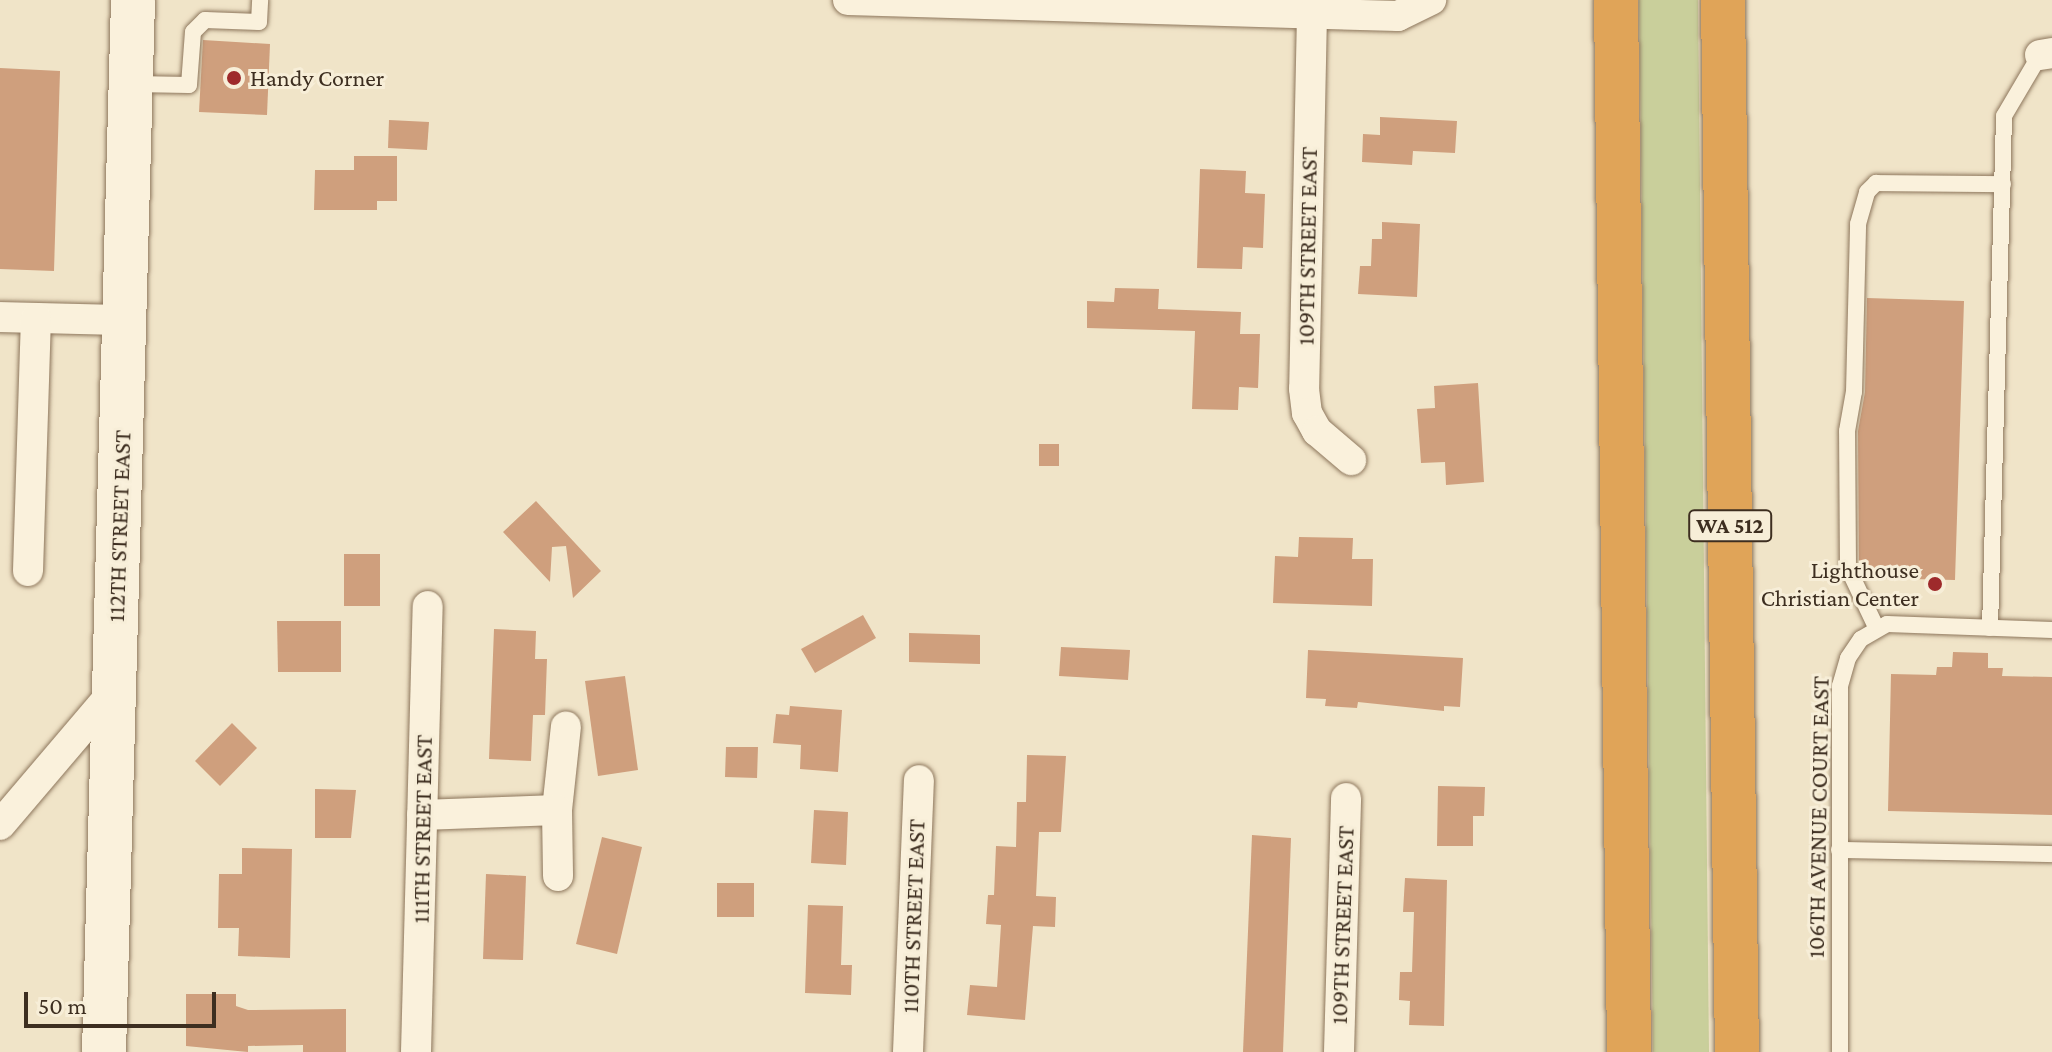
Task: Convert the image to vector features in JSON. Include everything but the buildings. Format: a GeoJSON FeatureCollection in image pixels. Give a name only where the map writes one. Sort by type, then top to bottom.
{"type":"FeatureCollection","features":[{"type":"Feature","properties":{"kind":"highway"},"geometry":{"type":"LineString","coordinates":[[1616,0],[1629,1052]]}},
{"type":"Feature","properties":{"kind":"highway","name":"WA 512"},"geometry":{"type":"LineString","coordinates":[[1723,0],[1737,1052]]}},
{"type":"Feature","properties":{"kind":"main road","name":"112TH STREET EAST"},"geometry":{"type":"LineString","coordinates":[[104,1052],[133,0]]}},
{"type":"Feature","properties":{"kind":"street"},"geometry":{"type":"LineString","coordinates":[[848,0],[1398,16],[1431,0]]}},
{"type":"Feature","properties":{"kind":"street","name":"109TH STREET EAST"},"geometry":{"type":"LineString","coordinates":[[1312,14],[1304,389],[1307,413],[1317,431],[1351,460]]}},
{"type":"Feature","properties":{"kind":"street"},"geometry":{"type":"LineString","coordinates":[[0,317],[125,320]]}},
{"type":"Feature","properties":{"kind":"street"},"geometry":{"type":"LineString","coordinates":[[28,571],[36,318]]}},
{"type":"Feature","properties":{"kind":"street","name":"111TH STREET EAST"},"geometry":{"type":"LineString","coordinates":[[416,1052],[428,606]]}},
{"type":"Feature","properties":{"kind":"street"},"geometry":{"type":"LineString","coordinates":[[0,825],[114,691]]}},
{"type":"Feature","properties":{"kind":"street"},"geometry":{"type":"LineString","coordinates":[[558,876],[557,810],[566,726]]}},
{"type":"Feature","properties":{"kind":"street","name":"110TH STREET EAST"},"geometry":{"type":"LineString","coordinates":[[908,1052],[919,780]]}},
{"type":"Feature","properties":{"kind":"street","name":"109TH STREET EAST"},"geometry":{"type":"LineString","coordinates":[[1339,1052],[1346,798]]}},
{"type":"Feature","properties":{"kind":"street"},"geometry":{"type":"LineString","coordinates":[[422,815],[557,810]]}},
{"type":"Feature","properties":{"kind":"lane"},"geometry":{"type":"LineString","coordinates":[[131,84],[189,85],[193,32],[205,20],[259,22],[260,0]]}},
{"type":"Feature","properties":{"kind":"lane"},"geometry":{"type":"LineString","coordinates":[[1990,628],[2004,116],[2046,54]]}},
{"type":"Feature","properties":{"kind":"lane"},"geometry":{"type":"LineString","coordinates":[[2003,184],[1876,183],[1867,192],[1858,224],[1854,392],[1847,431],[1848,568],[1876,627],[2052,630]]}},
{"type":"Feature","properties":{"kind":"lane","name":"106TH AVENUE COURT EAST"},"geometry":{"type":"LineString","coordinates":[[1840,1052],[1842,674],[1861,639],[1876,627]]}},
{"type":"Feature","properties":{"kind":"lane"},"geometry":{"type":"LineString","coordinates":[[1839,850],[2052,854]]}},
{"type":"Feature","properties":{"kind":"green space"},"geometry":{"type":"Polygon","coordinates":[[[1639,0],[1698,0],[1709,1052],[1653,1052],[1639,0]]]}},
{"type":"Feature","properties":{"kind":"place","name":"Handy Corner"},"geometry":{"type":"Point","coordinates":[234,78]}},
{"type":"Feature","properties":{"kind":"place","name":"Lighthouse Christian Center"},"geometry":{"type":"Point","coordinates":[1935,584]}}]}
